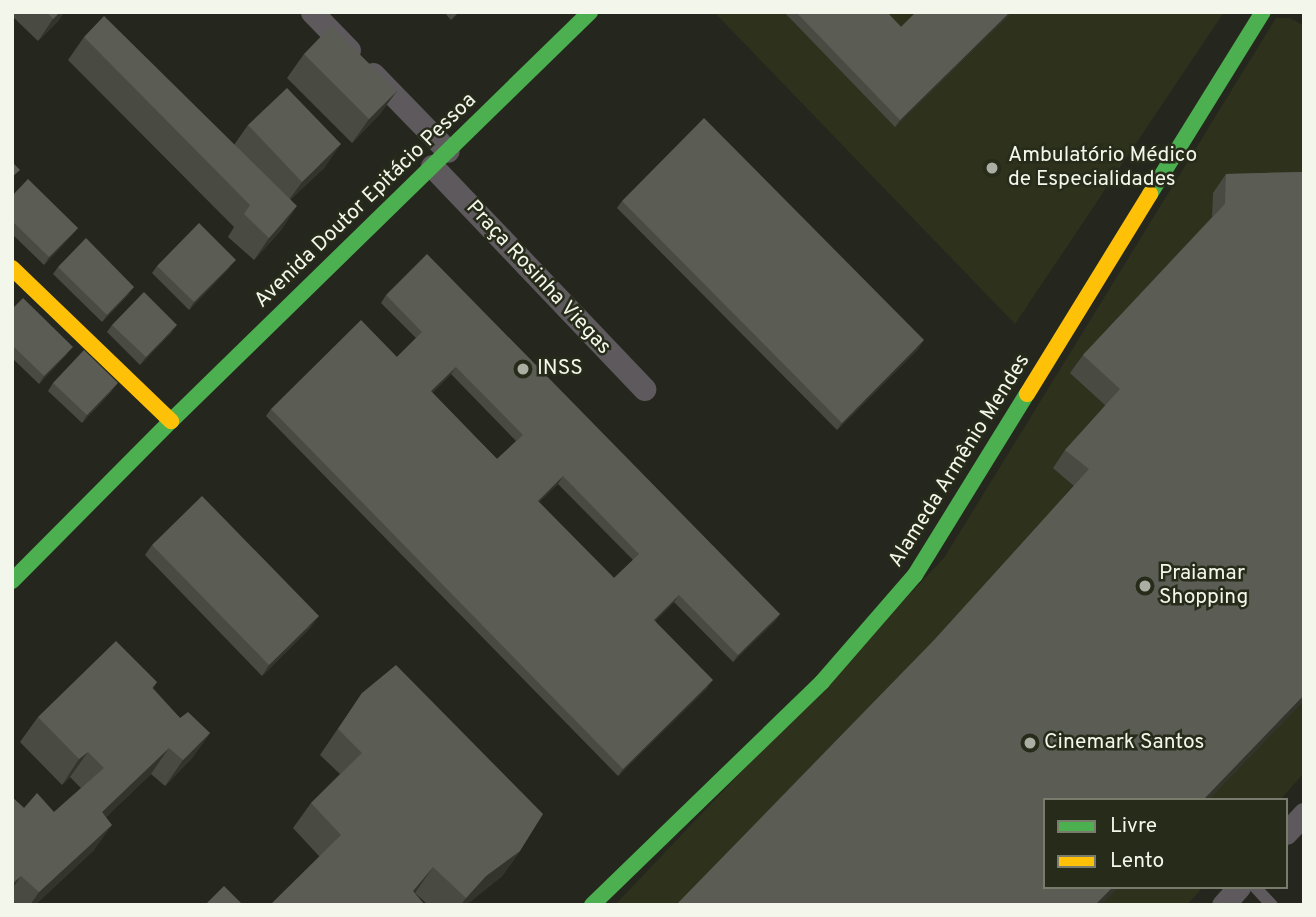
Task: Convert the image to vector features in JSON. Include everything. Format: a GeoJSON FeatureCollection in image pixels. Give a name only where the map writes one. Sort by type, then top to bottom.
{"type":"FeatureCollection","features":[{"type":"Feature","properties":{"kind":"main road","name":"Avenida Doutor Epitácio Pessoa"},"geometry":{"type":"LineString","coordinates":[[12,581],[171,421],[590,12]]}},
{"type":"Feature","properties":{"kind":"main road","name":"Alameda Armênio Mendes"},"geometry":{"type":"LineString","coordinates":[[592,905],[822,682],[915,575],[1263,12]]}},
{"type":"Feature","properties":{"kind":"main road"},"geometry":{"type":"LineString","coordinates":[[12,268],[171,421]]}},
{"type":"Feature","properties":{"kind":"street","name":"Praça Rosinha Viegas"},"geometry":{"type":"LineString","coordinates":[[312,12],[644,389]]}},
{"type":"Feature","properties":{"kind":"street"},"geometry":{"type":"LineString","coordinates":[[1288,831],[1304,814]]}},
{"type":"Feature","properties":{"kind":"street"},"geometry":{"type":"LineString","coordinates":[[1223,905],[1237,889]]}},
{"type":"Feature","properties":{"kind":"lane"},"geometry":{"type":"LineString","coordinates":[[1257,889],[1272,905]]}},
{"type":"Feature","properties":{"kind":"shaded area","name":"Ambulatório Médico de Especialidades"},"geometry":{"type":"Polygon","coordinates":[[[714,12],[1224,12],[1015,324],[714,12]]]}},
{"type":"Feature","properties":{"kind":"shaded area","name":"Praiamar Shopping"},"geometry":{"type":"Polygon","coordinates":[[[1276,18],[1290,18],[1304,26],[1304,773],[1282,798],[1043,798],[1043,889],[1201,889],[1187,905],[615,905],[944,558],[1276,18]]]}},
{"type":"Feature","properties":{"kind":"building"},"geometry":{"type":"Polygon","coordinates":[[[47,12],[60,12],[53,19],[47,12]]]}},
{"type":"Feature","properties":{"kind":"building"},"geometry":{"type":"Polygon","coordinates":[[[796,12],[887,12],[901,27],[916,12],[1010,12],[900,120],[796,12]]]}},
{"type":"Feature","properties":{"kind":"building"},"geometry":{"type":"Polygon","coordinates":[[[104,16],[297,206],[269,238],[244,214],[250,205],[84,37],[104,16]]]}},
{"type":"Feature","properties":{"kind":"building"},"geometry":{"type":"Polygon","coordinates":[[[331,26],[397,91],[369,119],[304,54],[331,26]]]}},
{"type":"Feature","properties":{"kind":"building"},"geometry":{"type":"Polygon","coordinates":[[[287,88],[341,144],[302,182],[248,125],[287,88]]]}},
{"type":"Feature","properties":{"kind":"building"},"geometry":{"type":"Polygon","coordinates":[[[704,118],[924,340],[842,423],[622,201],[704,118]]]}},
{"type":"Feature","properties":{"kind":"building"},"geometry":{"type":"Polygon","coordinates":[[[12,162],[20,170],[12,177],[12,162]]]}},
{"type":"Feature","properties":{"kind":"building","name":"Praiamar Shopping"},"geometry":{"type":"Polygon","coordinates":[[[1304,172],[1304,695],[1205,798],[1043,798],[1043,889],[1111,889],[1095,905],[676,905],[936,638],[1089,469],[1065,450],[1120,389],[1083,355],[1225,204],[1226,174],[1304,172]]]}},
{"type":"Feature","properties":{"kind":"building"},"geometry":{"type":"Polygon","coordinates":[[[28,179],[78,228],[49,257],[12,221],[12,196],[28,179]]]}},
{"type":"Feature","properties":{"kind":"building"},"geometry":{"type":"Polygon","coordinates":[[[199,223],[236,260],[194,302],[157,266],[199,223]]]}},
{"type":"Feature","properties":{"kind":"building"},"geometry":{"type":"Polygon","coordinates":[[[86,238],[134,287],[107,315],[58,267],[86,238]]]}},
{"type":"Feature","properties":{"kind":"building"},"geometry":{"type":"Polygon","coordinates":[[[427,254],[780,614],[738,655],[679,595],[654,620],[713,680],[623,769],[271,409],[361,320],[397,357],[422,332],[386,295],[427,254]],[[456,367],[431,391],[497,459],[523,435],[456,367]],[[563,476],[538,501],[614,578],[639,554],[563,476]]]}},
{"type":"Feature","properties":{"kind":"building"},"geometry":{"type":"Polygon","coordinates":[[[144,292],[177,325],[146,357],[112,325],[144,292]]]}},
{"type":"Feature","properties":{"kind":"building"},"geometry":{"type":"Polygon","coordinates":[[[23,298],[73,347],[44,376],[12,345],[12,309],[23,298]]]}},
{"type":"Feature","properties":{"kind":"building"},"geometry":{"type":"Polygon","coordinates":[[[84,350],[118,383],[87,415],[53,383],[84,350]]]}},
{"type":"Feature","properties":{"kind":"building"},"geometry":{"type":"Polygon","coordinates":[[[202,496],[319,616],[269,665],[152,545],[202,496]]]}},
{"type":"Feature","properties":{"kind":"building"},"geometry":{"type":"Polygon","coordinates":[[[116,641],[157,682],[152,688],[180,718],[188,712],[210,733],[183,760],[169,748],[102,812],[112,825],[39,892],[21,876],[15,881],[12,879],[12,797],[24,808],[37,793],[54,812],[104,768],[88,752],[79,759],[38,717],[116,641]]]}},
{"type":"Feature","properties":{"kind":"building"},"geometry":{"type":"Polygon","coordinates":[[[396,665],[543,814],[520,851],[486,876],[466,898],[433,867],[413,891],[425,905],[270,905],[341,835],[311,803],[362,753],[338,729],[362,693],[396,665]]]}},
{"type":"Feature","properties":{"kind":"building"},"geometry":{"type":"Polygon","coordinates":[[[224,886],[243,905],[205,905],[224,886]]]}},
{"type":"Feature","properties":{"kind":"traffic: fast"},"geometry":{"type":"LineString","coordinates":[[12,581],[171,421],[590,12]]}},
{"type":"Feature","properties":{"kind":"traffic: fast"},"geometry":{"type":"LineString","coordinates":[[1150,194],[1263,12]]}},
{"type":"Feature","properties":{"kind":"traffic: fast"},"geometry":{"type":"LineString","coordinates":[[592,905],[822,682],[915,575],[1027,394]]}},
{"type":"Feature","properties":{"kind":"traffic: slow"},"geometry":{"type":"LineString","coordinates":[[1027,394],[1150,194]]}},
{"type":"Feature","properties":{"kind":"traffic: slow"},"geometry":{"type":"LineString","coordinates":[[12,268],[171,421]]}},
{"type":"Feature","properties":{"kind":"place","name":"Ambulatório Médico de Especialidades"},"geometry":{"type":"Point","coordinates":[992,168]}},
{"type":"Feature","properties":{"kind":"place","name":"INSS"},"geometry":{"type":"Point","coordinates":[523,369]}},
{"type":"Feature","properties":{"kind":"place","name":"Praiamar Shopping"},"geometry":{"type":"Point","coordinates":[1145,586]}},
{"type":"Feature","properties":{"kind":"place","name":"Cinemark Santos"},"geometry":{"type":"Point","coordinates":[1030,743]}}]}
